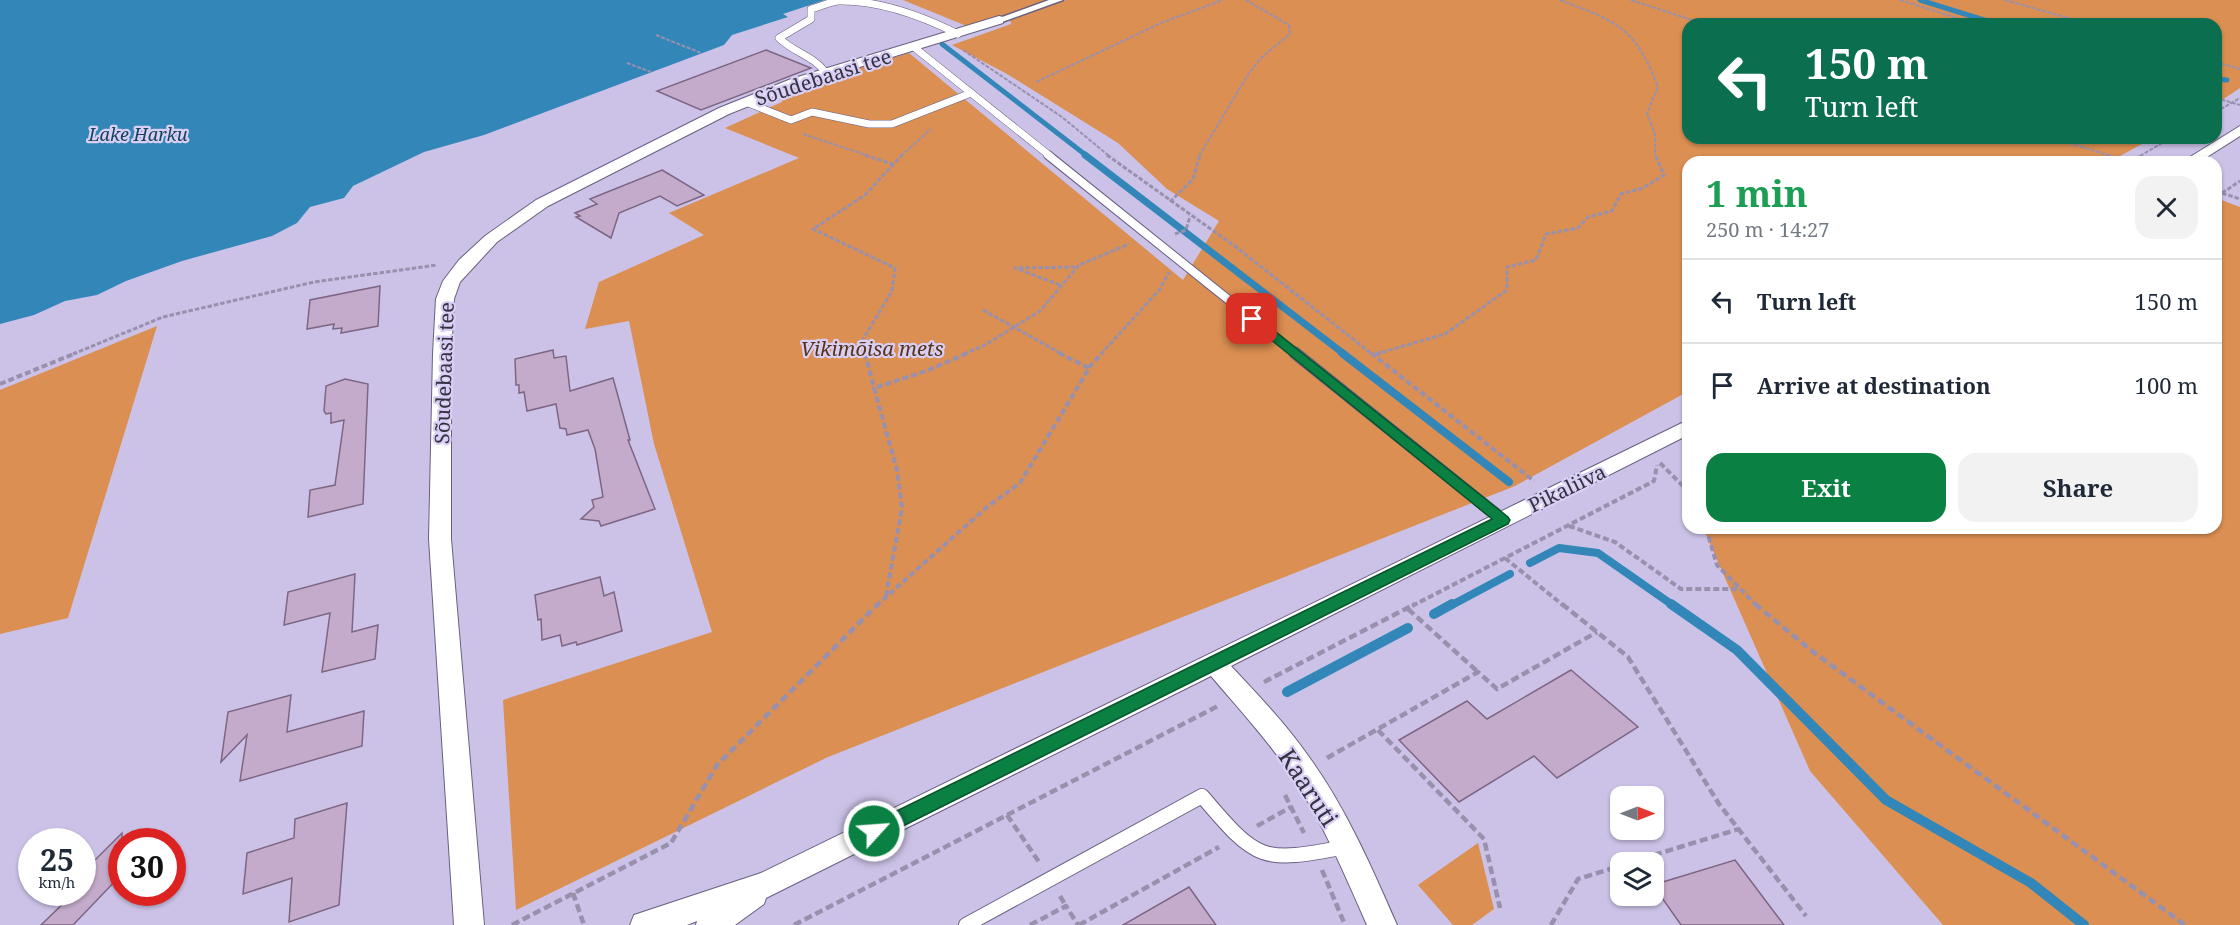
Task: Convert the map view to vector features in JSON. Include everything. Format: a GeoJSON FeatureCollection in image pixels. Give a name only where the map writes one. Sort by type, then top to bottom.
{"type":"FeatureCollection","features":[{"type":"Feature","properties":{"kind":"street","name":"Sõudebaasi tee"},"geometry":{"type":"LineString","coordinates":[[469,925],[440,538],[442,354],[445,299],[452,281],[465,264],[491,239],[542,202],[637,153],[746,102],[826,73],[915,48],[1058,0]]}},
{"type":"Feature","properties":{"kind":"street"},"geometry":{"type":"LineString","coordinates":[[2222,141],[2240,130]]}},
{"type":"Feature","properties":{"kind":"street"},"geometry":{"type":"LineString","coordinates":[[2199,156],[2218,144]]}},
{"type":"Feature","properties":{"kind":"street","name":"Pikaliiva"},"geometry":{"type":"LineString","coordinates":[[645,925],[768,884],[1682,429]]}},
{"type":"Feature","properties":{"kind":"street","name":"Kaaruti"},"geometry":{"type":"LineString","coordinates":[[1214,663],[1293,757],[1310,781],[1346,847],[1382,925]]}},
{"type":"Feature","properties":{"kind":"street","name":"Pikaliiva"},"geometry":{"type":"LineString","coordinates":[[711,925],[768,884]]}},
{"type":"Feature","properties":{"kind":"lane"},"geometry":{"type":"LineString","coordinates":[[826,73],[818,59],[785,45],[779,38],[812,19],[811,9],[838,1],[888,4],[924,17],[952,36]]}},
{"type":"Feature","properties":{"kind":"lane"},"geometry":{"type":"LineString","coordinates":[[915,48],[1503,520]]}},
{"type":"Feature","properties":{"kind":"lane"},"geometry":{"type":"LineString","coordinates":[[746,102],[791,120],[812,112],[886,125],[971,93]]}},
{"type":"Feature","properties":{"kind":"lane"},"geometry":{"type":"LineString","coordinates":[[966,925],[1202,796],[1236,837],[1257,854],[1276,858],[1346,847]]}},
{"type":"Feature","properties":{"kind":"path"},"geometry":{"type":"LineString","coordinates":[[1036,82],[1161,23],[1223,0]]}},
{"type":"Feature","properties":{"kind":"path"},"geometry":{"type":"LineString","coordinates":[[1170,201],[1190,184],[1197,170],[1196,161],[1238,87],[1260,59],[1280,46],[1290,34],[1289,25],[1246,0]]}},
{"type":"Feature","properties":{"kind":"path"},"geometry":{"type":"LineString","coordinates":[[1376,355],[1446,334],[1507,290],[1507,267],[1536,260],[1546,234],[1578,228],[1588,217],[1612,211],[1621,194],[1643,188],[1664,175],[1654,158],[1656,147],[1647,113],[1658,87],[1646,53],[1623,25],[1560,0]]}},
{"type":"Feature","properties":{"kind":"path"},"geometry":{"type":"LineString","coordinates":[[1631,0],[1686,18]]}},
{"type":"Feature","properties":{"kind":"path"},"geometry":{"type":"LineString","coordinates":[[1900,0],[1957,18]]}},
{"type":"Feature","properties":{"kind":"path"},"geometry":{"type":"LineString","coordinates":[[2005,0],[2068,18]]}},
{"type":"Feature","properties":{"kind":"path"},"geometry":{"type":"LineString","coordinates":[[656,35],[701,54]]}},
{"type":"Feature","properties":{"kind":"path"},"geometry":{"type":"LineString","coordinates":[[952,36],[1062,117],[1118,164],[1236,248],[1376,355],[1398,375],[1534,481]]}},
{"type":"Feature","properties":{"kind":"path"},"geometry":{"type":"LineString","coordinates":[[627,63],[651,72]]}},
{"type":"Feature","properties":{"kind":"path"},"geometry":{"type":"LineString","coordinates":[[2222,64],[2240,69]]}},
{"type":"Feature","properties":{"kind":"path"},"geometry":{"type":"LineString","coordinates":[[2222,108],[2240,98]]}},
{"type":"Feature","properties":{"kind":"path"},"geometry":{"type":"LineString","coordinates":[[2222,100],[2240,105]]}},
{"type":"Feature","properties":{"kind":"path"},"geometry":{"type":"LineString","coordinates":[[791,120],[782,127],[895,165]]}},
{"type":"Feature","properties":{"kind":"path"},"geometry":{"type":"LineString","coordinates":[[886,596],[902,508],[897,470],[862,341],[892,291],[895,268],[813,229],[871,190],[895,165],[907,146],[939,126]]}},
{"type":"Feature","properties":{"kind":"path"},"geometry":{"type":"LineString","coordinates":[[2072,144],[2110,156]]}},
{"type":"Feature","properties":{"kind":"path"},"geometry":{"type":"LineString","coordinates":[[2139,156],[2160,144]]}},
{"type":"Feature","properties":{"kind":"path"},"geometry":{"type":"LineString","coordinates":[[2222,193],[2240,181]]}},
{"type":"Feature","properties":{"kind":"path"},"geometry":{"type":"LineString","coordinates":[[2222,193],[2240,199]]}},
{"type":"Feature","properties":{"kind":"path"},"geometry":{"type":"LineString","coordinates":[[1181,232],[1186,230],[1190,216]]}},
{"type":"Feature","properties":{"kind":"path"},"geometry":{"type":"LineString","coordinates":[[874,388],[926,371],[985,345],[1040,311],[1077,267],[1121,246],[1153,239]]}},
{"type":"Feature","properties":{"kind":"path"},"geometry":{"type":"LineString","coordinates":[[512,925],[671,843],[717,765],[886,596],[987,507],[1020,483],[1089,368],[1160,289],[1165,276],[1180,261]]}},
{"type":"Feature","properties":{"kind":"path"},"geometry":{"type":"LineString","coordinates":[[0,384],[163,317],[314,282],[446,264],[465,264]]}},
{"type":"Feature","properties":{"kind":"path"},"geometry":{"type":"LineString","coordinates":[[1060,285],[1016,268],[1077,267]]}},
{"type":"Feature","properties":{"kind":"path"},"geometry":{"type":"LineString","coordinates":[[983,310],[1012,328],[1089,368]]}},
{"type":"Feature","properties":{"kind":"path"},"geometry":{"type":"LineString","coordinates":[[1658,460],[1682,485]]}},
{"type":"Feature","properties":{"kind":"path"},"geometry":{"type":"LineString","coordinates":[[1569,526],[1615,542],[1681,589],[1740,589]]}},
{"type":"Feature","properties":{"kind":"path"},"geometry":{"type":"LineString","coordinates":[[1708,534],[1717,565],[1740,589],[1812,651],[2186,925]]}},
{"type":"Feature","properties":{"kind":"path"},"geometry":{"type":"LineString","coordinates":[[1505,558],[1628,657],[1719,804],[1806,916]]}},
{"type":"Feature","properties":{"kind":"path"},"geometry":{"type":"LineString","coordinates":[[1408,609],[1497,689],[1597,632]]}},
{"type":"Feature","properties":{"kind":"path"},"geometry":{"type":"LineString","coordinates":[[1321,762],[1478,672]]}},
{"type":"Feature","properties":{"kind":"path"},"geometry":{"type":"LineString","coordinates":[[1216,707],[1223,715]]}},
{"type":"Feature","properties":{"kind":"path"},"geometry":{"type":"LineString","coordinates":[[1378,730],[1484,839],[1500,908]]}},
{"type":"Feature","properties":{"kind":"path"},"geometry":{"type":"LineString","coordinates":[[1283,791],[1314,853],[1345,925]]}},
{"type":"Feature","properties":{"kind":"path"},"geometry":{"type":"LineString","coordinates":[[1030,925],[1066,906],[1079,925],[1291,807]]}},
{"type":"Feature","properties":{"kind":"path"},"geometry":{"type":"LineString","coordinates":[[1664,852],[1739,829]]}},
{"type":"Feature","properties":{"kind":"path"},"geometry":{"type":"LineString","coordinates":[[1551,925],[1578,879],[1610,869]]}},
{"type":"Feature","properties":{"kind":"path"},"geometry":{"type":"LineString","coordinates":[[573,892],[584,925]]}},
{"type":"Feature","properties":{"kind":"green space"},"geometry":{"type":"Polygon","coordinates":[[[903,0],[1050,0],[969,27],[903,0]]]}},
{"type":"Feature","properties":{"kind":"green space","name":"Vikimõisa mets"},"geometry":{"type":"Polygon","coordinates":[[[1066,0],[2240,0],[2240,88],[2222,100],[2222,18],[1682,18],[1682,144],[2142,144],[2120,156],[1682,156],[1682,395],[1515,486],[828,757],[516,910],[503,700],[712,632],[654,444],[629,321],[585,329],[599,282],[704,235],[669,213],[799,158],[725,128],[782,102],[783,94],[812,82],[909,53],[1183,280],[1219,221],[1167,189],[1118,143],[1007,74],[952,45],[1011,24],[1010,19],[1066,0]]]}},
{"type":"Feature","properties":{"kind":"green space"},"geometry":{"type":"Polygon","coordinates":[[[2222,200],[2240,207],[2240,925],[1943,925],[1810,771],[1706,534],[2222,534],[2222,200]]]}},
{"type":"Feature","properties":{"kind":"green space"},"geometry":{"type":"Polygon","coordinates":[[[157,326],[68,618],[0,634],[0,390],[157,326]]]}},
{"type":"Feature","properties":{"kind":"green space"},"geometry":{"type":"Polygon","coordinates":[[[1478,843],[1494,909],[1472,925],[1453,925],[1418,885],[1478,843]]]}},
{"type":"Feature","properties":{"kind":"water","name":"Lake Harku"},"geometry":{"type":"Polygon","coordinates":[[[0,0],[825,0],[783,14],[788,17],[732,35],[724,45],[484,135],[424,152],[353,186],[344,198],[310,207],[297,223],[272,236],[182,261],[126,281],[97,295],[65,301],[34,315],[0,324],[0,0]]]}},
{"type":"Feature","properties":{"kind":"building"},"geometry":{"type":"Polygon","coordinates":[[[766,50],[811,68],[701,110],[657,91],[766,50]]]}},
{"type":"Feature","properties":{"kind":"building"},"geometry":{"type":"Polygon","coordinates":[[[662,170],[704,195],[677,206],[660,196],[619,213],[611,238],[576,217],[580,216],[575,213],[597,204],[590,199],[662,170]]]}},
{"type":"Feature","properties":{"kind":"building"},"geometry":{"type":"Polygon","coordinates":[[[380,286],[378,326],[341,333],[342,328],[333,329],[334,324],[307,329],[310,300],[380,286]]]}},
{"type":"Feature","properties":{"kind":"building"},"geometry":{"type":"Polygon","coordinates":[[[553,350],[554,358],[566,356],[570,391],[613,378],[630,440],[628,440],[655,509],[601,526],[599,521],[581,519],[594,507],[592,500],[603,497],[595,449],[588,430],[567,435],[566,429],[560,428],[556,404],[527,411],[524,392],[519,393],[519,385],[516,385],[515,359],[553,350]]]}},
{"type":"Feature","properties":{"kind":"building"},"geometry":{"type":"Polygon","coordinates":[[[345,379],[368,384],[363,504],[308,517],[310,490],[335,485],[344,420],[331,423],[331,413],[326,414],[324,411],[326,386],[345,379]]]}},
{"type":"Feature","properties":{"kind":"building"},"geometry":{"type":"Polygon","coordinates":[[[355,574],[352,632],[378,625],[375,659],[322,672],[330,613],[284,625],[288,592],[355,574]]]}},
{"type":"Feature","properties":{"kind":"building"},"geometry":{"type":"Polygon","coordinates":[[[600,577],[604,596],[614,592],[622,631],[577,645],[576,642],[562,646],[560,635],[542,640],[541,619],[538,620],[535,595],[600,577]]]}},
{"type":"Feature","properties":{"kind":"building"},"geometry":{"type":"Polygon","coordinates":[[[1571,670],[1638,727],[1557,778],[1534,756],[1459,802],[1399,740],[1467,701],[1487,719],[1571,670]]]}},
{"type":"Feature","properties":{"kind":"building"},"geometry":{"type":"Polygon","coordinates":[[[291,695],[287,732],[364,711],[362,746],[240,781],[247,735],[221,762],[228,712],[291,695]]]}},
{"type":"Feature","properties":{"kind":"building"},"geometry":{"type":"Polygon","coordinates":[[[347,803],[339,905],[289,922],[292,878],[243,894],[247,853],[294,838],[295,819],[347,803]]]}},
{"type":"Feature","properties":{"kind":"building"},"geometry":{"type":"Polygon","coordinates":[[[108,847],[108,889],[96,901],[96,859],[108,847]]]}},
{"type":"Feature","properties":{"kind":"building"},"geometry":{"type":"Polygon","coordinates":[[[1735,860],[1784,925],[1681,925],[1664,901],[1664,882],[1735,860]]]}},
{"type":"Feature","properties":{"kind":"building"},"geometry":{"type":"Polygon","coordinates":[[[1189,887],[1216,925],[1123,925],[1189,887]]]}},
{"type":"Feature","properties":{"kind":"building"},"geometry":{"type":"Polygon","coordinates":[[[61,906],[91,906],[73,925],[41,925],[61,906]]]}},
{"type":"Feature","properties":{"kind":"waterway"},"geometry":{"type":"LineString","coordinates":[[1920,0],[1978,18]]}},
{"type":"Feature","properties":{"kind":"waterway"},"geometry":{"type":"LineString","coordinates":[[942,44],[1087,156]]}},
{"type":"Feature","properties":{"kind":"waterway"},"geometry":{"type":"LineString","coordinates":[[2222,80],[2227,80]]}},
{"type":"Feature","properties":{"kind":"waterway"},"geometry":{"type":"LineString","coordinates":[[1085,155],[1344,354]]}},
{"type":"Feature","properties":{"kind":"waterway"},"geometry":{"type":"LineString","coordinates":[[1342,353],[1509,482]]}},
{"type":"Feature","properties":{"kind":"waterway"},"geometry":{"type":"LineString","coordinates":[[1530,563],[1559,548],[1598,553],[1674,606]]}},
{"type":"Feature","properties":{"kind":"waterway"},"geometry":{"type":"LineString","coordinates":[[1450,606],[1510,574]]}},
{"type":"Feature","properties":{"kind":"waterway"},"geometry":{"type":"LineString","coordinates":[[1434,614],[1452,604]]}},
{"type":"Feature","properties":{"kind":"waterway"},"geometry":{"type":"LineString","coordinates":[[1671,604],[1737,650],[1886,800],[2031,883],[2084,925]]}},
{"type":"Feature","properties":{"kind":"waterway"},"geometry":{"type":"LineString","coordinates":[[1287,692],[1408,628]]}},
{"type":"Feature","properties":{"kind":"route"},"geometry":{"type":"LineString","coordinates":[[874,831],[1503,520],[1252,319]]}}]}
